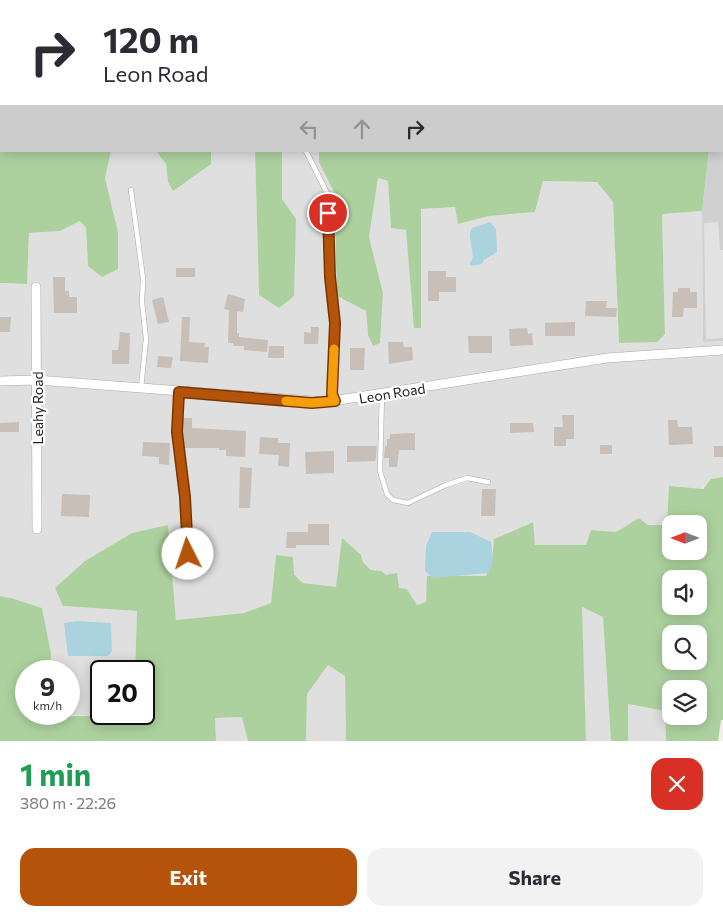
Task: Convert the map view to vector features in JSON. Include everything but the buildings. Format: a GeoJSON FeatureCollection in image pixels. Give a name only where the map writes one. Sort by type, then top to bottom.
{"type":"FeatureCollection","features":[{"type":"Feature","properties":{"kind":"street","name":"Leahy Road"},"geometry":{"type":"LineString","coordinates":[[36,287],[37,529]]}},
{"type":"Feature","properties":{"kind":"street","name":"Leon Road"},"geometry":{"type":"LineString","coordinates":[[0,380],[37,380],[312,403],[382,394],[608,358],[723,350]]}},
{"type":"Feature","properties":{"kind":"lane"},"geometry":{"type":"LineString","coordinates":[[306,152],[328,195],[330,277],[335,323],[332,394],[335,401]]}},
{"type":"Feature","properties":{"kind":"lane"},"geometry":{"type":"LineString","coordinates":[[131,190],[143,278],[142,302],[146,339],[141,388]]}},
{"type":"Feature","properties":{"kind":"lane"},"geometry":{"type":"LineString","coordinates":[[179,392],[177,432],[185,497],[188,554]]}},
{"type":"Feature","properties":{"kind":"lane"},"geometry":{"type":"LineString","coordinates":[[382,394],[380,470],[387,494],[393,500],[408,503],[446,484],[467,478],[488,482]]}},
{"type":"Feature","properties":{"kind":"shaded area"},"geometry":{"type":"Polygon","coordinates":[[[111,152],[157,152],[166,164],[168,182],[211,164],[211,152],[255,152],[259,295],[296,219],[282,199],[282,152],[319,152],[319,162],[334,192],[337,296],[366,311],[368,335],[380,342],[383,293],[369,237],[378,178],[388,181],[391,228],[406,229],[415,328],[421,328],[421,209],[455,207],[459,224],[489,216],[535,212],[543,181],[598,182],[613,201],[619,343],[665,334],[662,214],[702,211],[703,342],[723,341],[723,477],[711,479],[677,515],[662,515],[662,525],[648,525],[639,518],[616,532],[591,530],[586,545],[535,545],[532,522],[494,539],[492,560],[486,576],[428,576],[426,603],[417,605],[407,589],[399,588],[381,571],[371,570],[342,538],[337,588],[303,583],[277,555],[271,603],[244,613],[176,620],[168,525],[63,606],[137,611],[135,660],[90,660],[90,715],[80,715],[80,660],[51,660],[51,653],[42,608],[0,596],[0,283],[27,284],[29,233],[60,231],[80,221],[86,228],[88,266],[118,232],[105,178],[111,152]]]}},
{"type":"Feature","properties":{"kind":"shaded area"},"geometry":{"type":"Polygon","coordinates":[[[709,152],[723,152],[723,341],[703,342],[702,211],[709,152]]]}},
{"type":"Feature","properties":{"kind":"shaded area"},"geometry":{"type":"Polygon","coordinates":[[[718,222],[720,250],[723,250],[723,338],[706,339],[704,223],[718,222]]]}},
{"type":"Feature","properties":{"kind":"shaded area"},"geometry":{"type":"Polygon","coordinates":[[[581,607],[603,616],[611,741],[586,741],[581,607]]]}},
{"type":"Feature","properties":{"kind":"shaded area"},"geometry":{"type":"Polygon","coordinates":[[[328,664],[345,676],[346,741],[306,741],[307,694],[328,664]]]}},
{"type":"Feature","properties":{"kind":"shaded area"},"geometry":{"type":"Polygon","coordinates":[[[627,704],[662,710],[662,725],[665,725],[666,741],[628,741],[627,704]]]}},
{"type":"Feature","properties":{"kind":"shaded area"},"geometry":{"type":"Polygon","coordinates":[[[243,717],[248,741],[216,741],[215,718],[243,717]]]}},
{"type":"Feature","properties":{"kind":"green space"},"geometry":{"type":"Polygon","coordinates":[[[0,152],[111,152],[105,178],[118,232],[118,269],[102,277],[88,266],[86,228],[80,221],[60,231],[29,233],[27,284],[0,283],[0,152]]]}},
{"type":"Feature","properties":{"kind":"green space"},"geometry":{"type":"Polygon","coordinates":[[[157,152],[211,152],[211,164],[173,191],[168,182],[166,164],[157,152]]]}},
{"type":"Feature","properties":{"kind":"green space"},"geometry":{"type":"Polygon","coordinates":[[[255,152],[282,152],[282,199],[296,219],[294,296],[279,308],[259,295],[255,152]]]}},
{"type":"Feature","properties":{"kind":"green space"},"geometry":{"type":"Polygon","coordinates":[[[319,152],[709,152],[702,211],[662,214],[665,334],[657,342],[619,343],[613,202],[597,182],[543,181],[535,212],[489,216],[458,224],[455,207],[421,209],[421,328],[414,328],[406,230],[391,228],[388,181],[378,178],[369,237],[383,293],[380,343],[373,346],[368,335],[366,311],[337,296],[334,192],[319,162],[319,152]]]}},
{"type":"Feature","properties":{"kind":"green space"},"geometry":{"type":"Polygon","coordinates":[[[723,477],[723,720],[721,720],[718,741],[666,741],[665,725],[707,725],[707,680],[662,680],[662,710],[628,704],[628,741],[611,741],[603,617],[582,607],[586,741],[346,741],[345,676],[328,665],[307,694],[306,741],[248,741],[242,717],[215,718],[216,741],[0,741],[0,596],[42,608],[51,653],[51,660],[15,660],[15,725],[80,725],[80,716],[90,716],[90,725],[155,725],[155,660],[135,660],[137,611],[63,606],[55,588],[85,561],[132,533],[168,525],[176,620],[244,613],[271,603],[276,555],[293,557],[294,574],[303,583],[336,587],[342,538],[361,555],[363,562],[371,570],[381,571],[386,575],[397,573],[399,588],[407,589],[417,605],[426,602],[427,576],[486,576],[492,560],[494,539],[533,522],[535,545],[586,545],[591,530],[616,532],[639,518],[648,525],[662,525],[662,560],[708,560],[708,515],[668,515],[669,486],[703,489],[711,479],[723,477]]]}},
{"type":"Feature","properties":{"kind":"water"},"geometry":{"type":"Polygon","coordinates":[[[490,222],[496,229],[497,252],[484,260],[482,264],[472,266],[469,264],[473,256],[470,237],[472,228],[490,222]]]}},
{"type":"Feature","properties":{"kind":"water"},"geometry":{"type":"Polygon","coordinates":[[[432,532],[470,532],[491,542],[493,561],[488,573],[433,578],[425,571],[426,546],[432,532]]]}},
{"type":"Feature","properties":{"kind":"water"},"geometry":{"type":"Polygon","coordinates":[[[77,621],[111,623],[112,651],[108,656],[68,656],[64,623],[77,621]]]}},
{"type":"Feature","properties":{"kind":"slow traffic"},"geometry":{"type":"LineString","coordinates":[[286,401],[312,403],[335,401],[332,394],[334,349]]}},
{"type":"Feature","properties":{"kind":"route"},"geometry":{"type":"LineString","coordinates":[[188,554],[185,497],[177,432],[179,392],[312,403],[335,401],[332,394],[335,323],[330,277],[328,213]]}}]}
